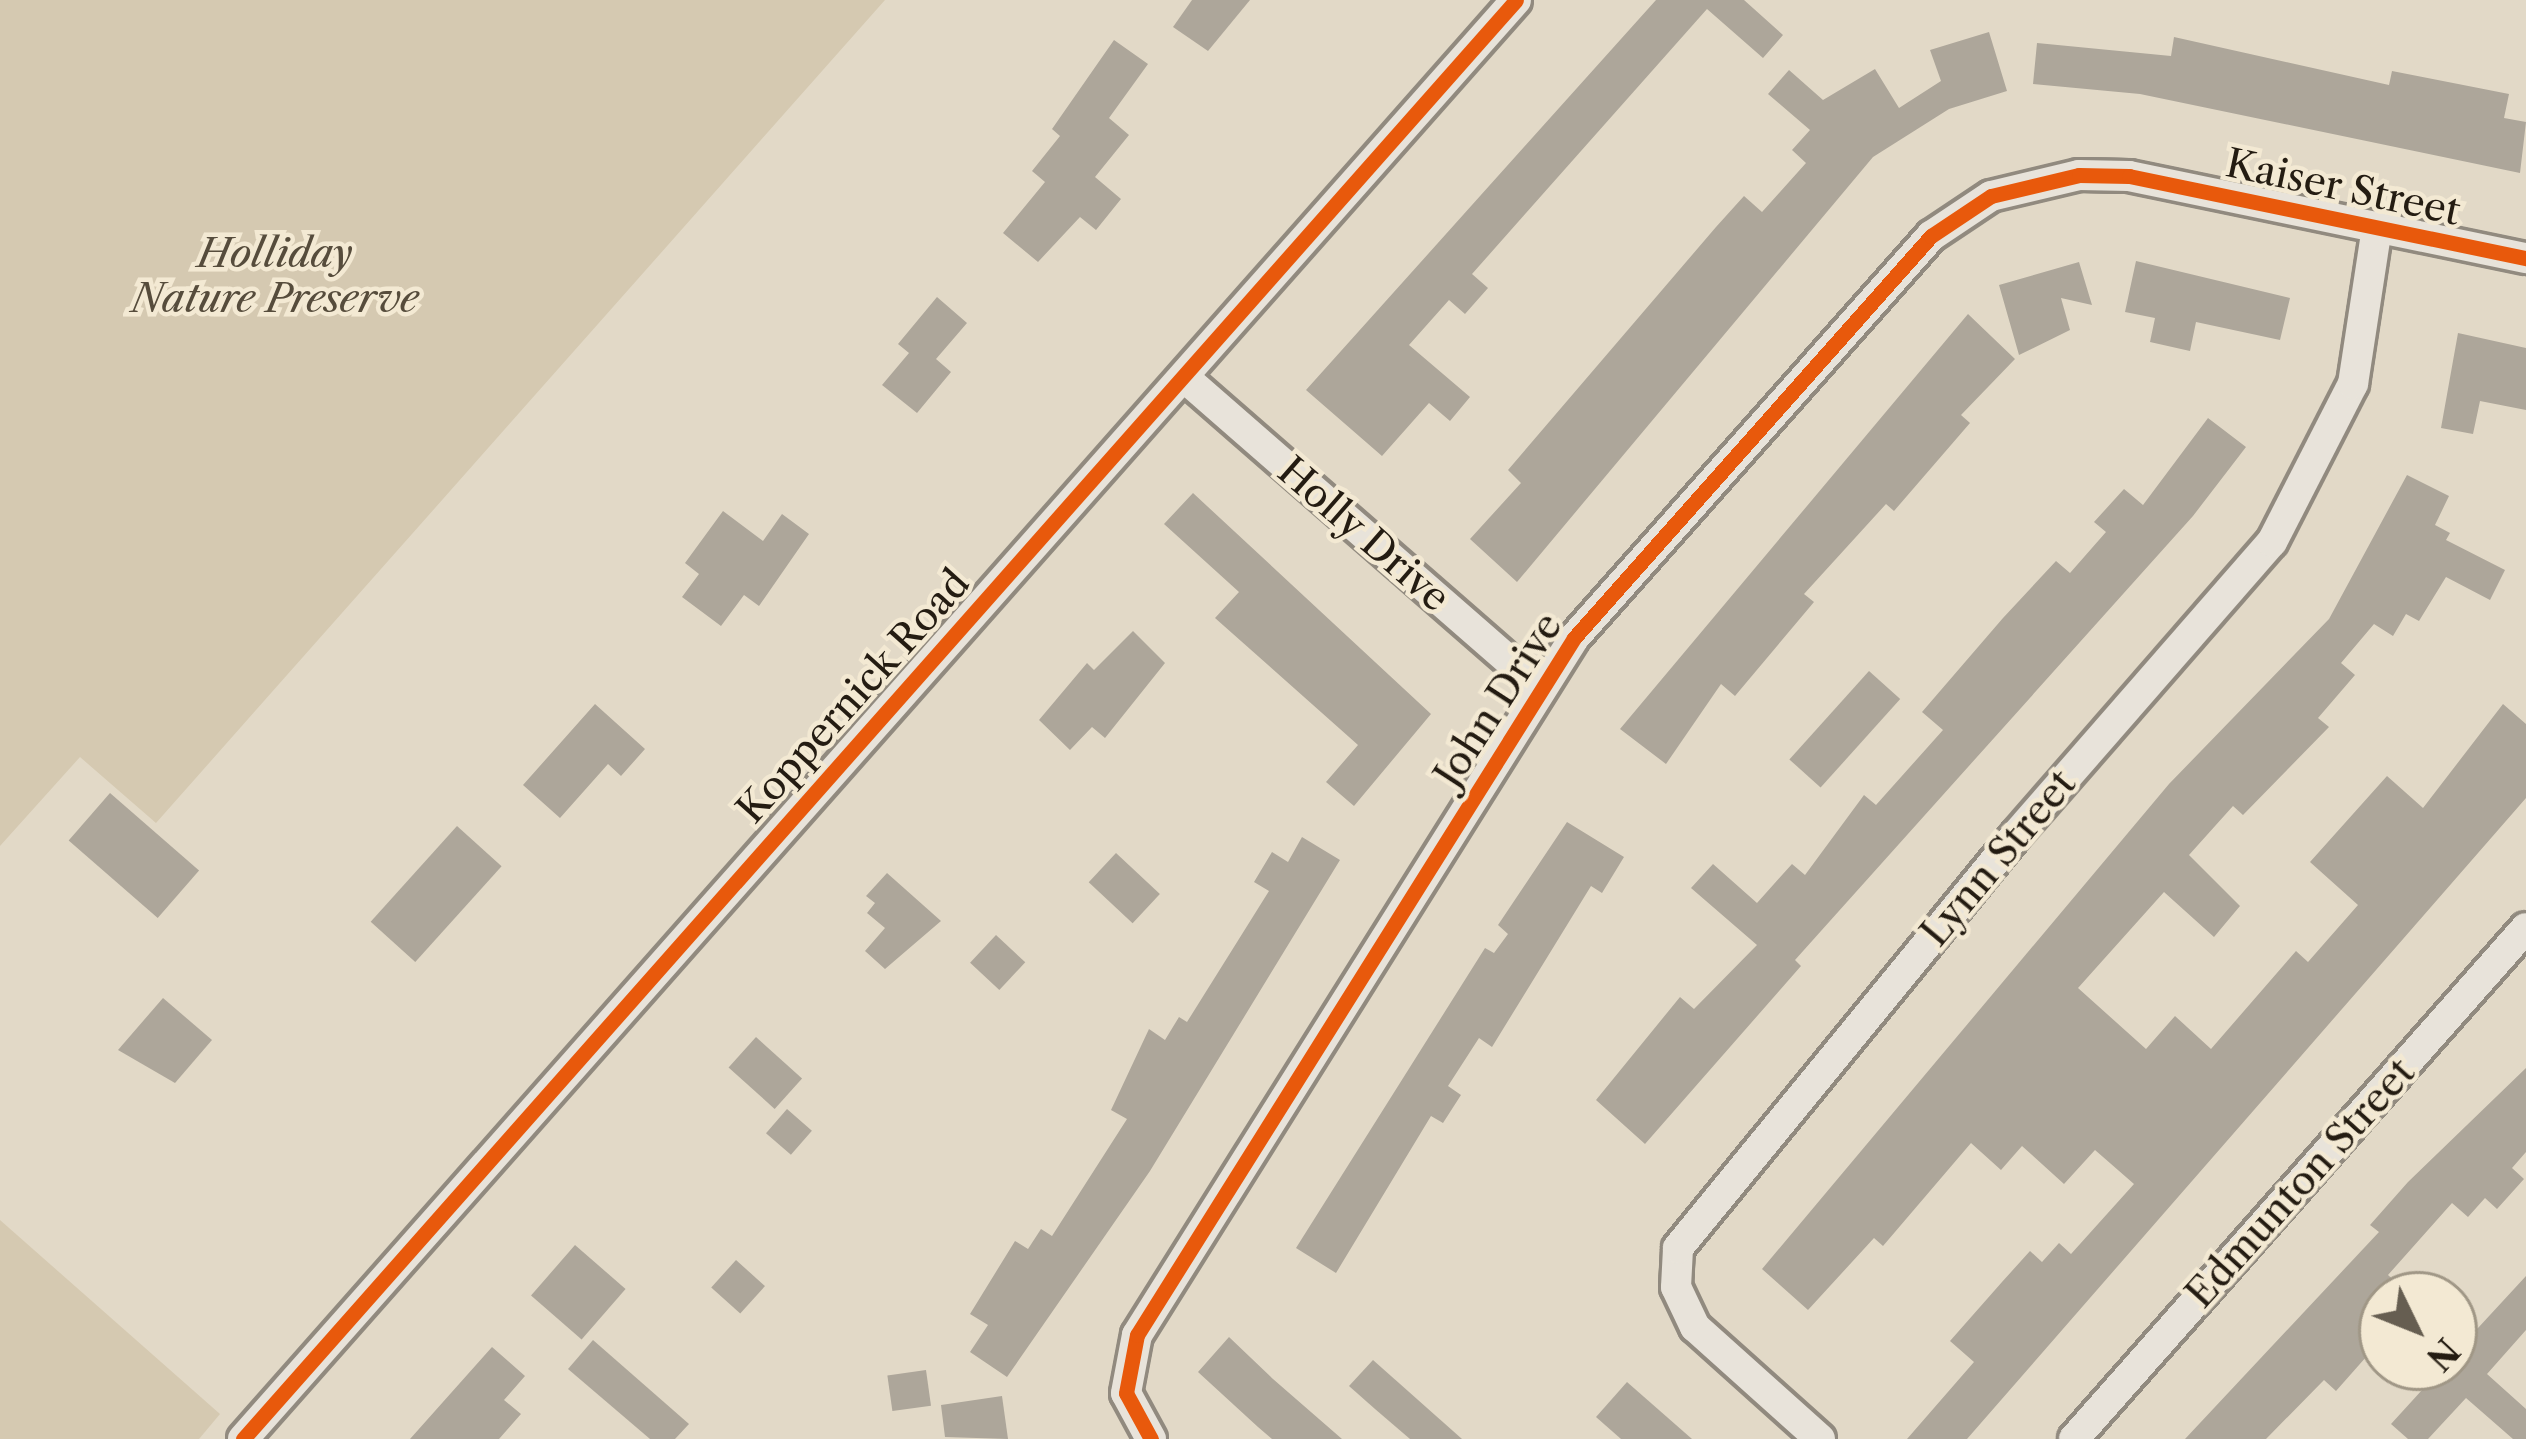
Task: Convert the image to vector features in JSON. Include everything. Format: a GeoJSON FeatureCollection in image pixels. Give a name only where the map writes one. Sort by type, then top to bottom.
{"type":"FeatureCollection","features":[{"type":"Feature","properties":{"kind":"street","name":"Koppernick Road"},"geometry":{"type":"LineString","coordinates":[[243,1439],[1516,0]]}},
{"type":"Feature","properties":{"kind":"street","name":"John Drive"},"geometry":{"type":"LineString","coordinates":[[1151,1439],[1126,1393],[1137,1335],[1594,613],[1930,236],[2025,184],[2079,175],[2146,180]]}},
{"type":"Feature","properties":{"kind":"street","name":"Kaiser Street"},"geometry":{"type":"LineString","coordinates":[[2146,180],[2526,258]]}},
{"type":"Feature","properties":{"kind":"street","name":"Lynn Street"},"geometry":{"type":"LineString","coordinates":[[1820,1439],[1694,1327],[1676,1287],[1678,1248],[2001,852],[2272,542],[2327,452],[2353,384],[2377,227]]}},
{"type":"Feature","properties":{"kind":"street","name":"Holly Drive"},"geometry":{"type":"LineString","coordinates":[[1185,378],[1542,689]]}},
{"type":"Feature","properties":{"kind":"street","name":"Edmunton Street"},"geometry":{"type":"LineString","coordinates":[[2074,1439],[2526,928]]}},
{"type":"Feature","properties":{"kind":"green space","name":"Holliday Nature Preserve"},"geometry":{"type":"Polygon","coordinates":[[[0,0],[885,0],[156,823],[80,757],[0,846],[0,0]]]}},
{"type":"Feature","properties":{"kind":"green space"},"geometry":{"type":"Polygon","coordinates":[[[0,1220],[220,1414],[199,1439],[0,1439],[0,1220]]]}},
{"type":"Feature","properties":{"kind":"building"},"geometry":{"type":"Polygon","coordinates":[[[1192,0],[1250,0],[1208,51],[1173,27],[1192,0]]]}},
{"type":"Feature","properties":{"kind":"building"},"geometry":{"type":"Polygon","coordinates":[[[1656,0],[1744,0],[1783,35],[1763,58],[1707,9],[1472,274],[1488,288],[1465,314],[1449,300],[1409,345],[1470,397],[1450,421],[1429,403],[1382,456],[1306,390],[1656,0]]]}},
{"type":"Feature","properties":{"kind":"building"},"geometry":{"type":"Polygon","coordinates":[[[1989,32],[2007,91],[1949,109],[1873,157],[1517,582],[1470,539],[1521,483],[1508,470],[1716,227],[1744,196],[1762,212],[1806,163],[1792,150],[1810,130],[1768,94],[1789,70],[1823,100],[1875,69],[1899,108],[1941,81],[1930,50],[1989,32]]]}},
{"type":"Feature","properties":{"kind":"building"},"geometry":{"type":"Polygon","coordinates":[[[2174,37],[2389,85],[2392,71],[2509,94],[2504,118],[2526,122],[2520,173],[2140,94],[2033,84],[2037,43],[2171,56],[2174,37]]]}},
{"type":"Feature","properties":{"kind":"building"},"geometry":{"type":"Polygon","coordinates":[[[1114,40],[1148,64],[1109,118],[1129,135],[1095,177],[1121,199],[1096,230],[1080,217],[1038,262],[1003,233],[1045,182],[1032,171],[1060,136],[1052,129],[1114,40]]]}},
{"type":"Feature","properties":{"kind":"building"},"geometry":{"type":"Polygon","coordinates":[[[2136,261],[2290,298],[2280,340],[2196,322],[2190,351],[2150,342],[2155,318],[2125,312],[2136,261]]]}},
{"type":"Feature","properties":{"kind":"building"},"geometry":{"type":"Polygon","coordinates":[[[2079,262],[2092,305],[2061,298],[2070,330],[2019,355],[1999,285],[2079,262]]]}},
{"type":"Feature","properties":{"kind":"building"},"geometry":{"type":"Polygon","coordinates":[[[937,297],[967,323],[936,359],[951,372],[917,413],[882,385],[909,353],[898,344],[937,297]]]}},
{"type":"Feature","properties":{"kind":"building"},"geometry":{"type":"Polygon","coordinates":[[[1968,314],[2015,359],[1961,415],[1970,423],[1894,511],[1886,504],[1804,594],[1814,602],[1735,696],[1721,684],[1666,764],[1620,729],[1968,314]]]}},
{"type":"Feature","properties":{"kind":"building"},"geometry":{"type":"Polygon","coordinates":[[[2458,333],[2526,348],[2526,410],[2480,401],[2473,434],[2441,428],[2458,333]]]}},
{"type":"Feature","properties":{"kind":"building"},"geometry":{"type":"Polygon","coordinates":[[[2208,418],[2246,447],[2193,516],[1795,960],[1801,966],[1645,1144],[1596,1100],[1680,997],[1694,1009],[1757,945],[1691,888],[1713,864],[1757,903],[1792,864],[1805,875],[1864,795],[1876,805],[1943,730],[1922,712],[2003,618],[2056,561],[2070,573],[2106,532],[2094,522],[2124,489],[2143,505],[2208,418]]]}},
{"type":"Feature","properties":{"kind":"building"},"geometry":{"type":"Polygon","coordinates":[[[2407,475],[2449,496],[2435,525],[2450,533],[2446,540],[2505,570],[2490,600],[2446,577],[2419,621],[2406,614],[2393,636],[2374,624],[2341,663],[2355,675],[2318,718],[2329,727],[2243,815],[2233,806],[2189,855],[2240,906],[2214,937],[2164,892],[2078,988],[2146,1049],[2175,1016],[2211,1049],[2296,951],[2308,962],[2358,905],[2310,862],[2387,776],[2423,808],[2503,704],[2526,724],[2526,798],[1967,1439],[1907,1439],[1974,1362],[1950,1341],[2002,1282],[2030,1251],[2042,1262],[2059,1243],[2071,1254],[2134,1184],[2095,1150],[2064,1184],[2022,1146],[2001,1170],[1971,1143],[1883,1246],[1874,1238],[1808,1310],[1762,1269],[2169,784],[2329,619],[2407,475]]]}},
{"type":"Feature","properties":{"kind":"building"},"geometry":{"type":"Polygon","coordinates":[[[1193,493],[1431,714],[1354,806],[1326,782],[1358,745],[1215,618],[1239,592],[1164,524],[1193,493]]]}},
{"type":"Feature","properties":{"kind":"building"},"geometry":{"type":"Polygon","coordinates":[[[723,511],[763,541],[782,514],[809,534],[759,606],[744,595],[721,626],[682,597],[699,574],[685,563],[723,511]]]}},
{"type":"Feature","properties":{"kind":"building"},"geometry":{"type":"Polygon","coordinates":[[[1133,631],[1165,663],[1105,738],[1092,727],[1070,750],[1039,720],[1087,663],[1094,670],[1133,631]]]}},
{"type":"Feature","properties":{"kind":"building"},"geometry":{"type":"Polygon","coordinates":[[[1869,671],[1900,699],[1821,788],[1789,759],[1869,671]]]}},
{"type":"Feature","properties":{"kind":"building"},"geometry":{"type":"Polygon","coordinates":[[[595,704],[645,749],[621,776],[608,764],[560,818],[523,785],[595,704]]]}},
{"type":"Feature","properties":{"kind":"building"},"geometry":{"type":"Polygon","coordinates":[[[110,793],[199,870],[158,918],[69,841],[110,793]]]}},
{"type":"Feature","properties":{"kind":"building"},"geometry":{"type":"Polygon","coordinates":[[[1567,822],[1624,857],[1602,893],[1591,886],[1492,1047],[1479,1038],[1448,1086],[1461,1095],[1443,1123],[1431,1116],[1336,1273],[1296,1248],[1485,948],[1494,953],[1508,934],[1498,925],[1567,822]]]}},
{"type":"Feature","properties":{"kind":"building"},"geometry":{"type":"Polygon","coordinates":[[[457,826],[502,866],[415,962],[371,922],[457,826]]]}},
{"type":"Feature","properties":{"kind":"building"},"geometry":{"type":"Polygon","coordinates":[[[1302,837],[1340,860],[1150,1171],[1007,1377],[970,1352],[988,1325],[970,1314],[1015,1241],[1028,1249],[1041,1229],[1052,1236],[1127,1119],[1111,1110],[1149,1029],[1165,1040],[1179,1017],[1187,1022],[1269,891],[1254,882],[1272,852],[1288,862],[1302,837]]]}},
{"type":"Feature","properties":{"kind":"building"},"geometry":{"type":"Polygon","coordinates":[[[1116,853],[1160,894],[1133,923],[1089,882],[1116,853]]]}},
{"type":"Feature","properties":{"kind":"building"},"geometry":{"type":"Polygon","coordinates":[[[887,873],[941,921],[885,969],[865,951],[885,928],[867,913],[875,903],[866,896],[887,873]]]}},
{"type":"Feature","properties":{"kind":"building"},"geometry":{"type":"Polygon","coordinates":[[[996,935],[1025,962],[999,990],[970,963],[996,935]]]}},
{"type":"Feature","properties":{"kind":"building"},"geometry":{"type":"Polygon","coordinates":[[[163,998],[212,1040],[175,1083],[118,1050],[163,998]]]}},
{"type":"Feature","properties":{"kind":"building"},"geometry":{"type":"Polygon","coordinates":[[[756,1037],[802,1078],[775,1109],[729,1067],[756,1037]]]}},
{"type":"Feature","properties":{"kind":"building"},"geometry":{"type":"Polygon","coordinates":[[[2526,1068],[2526,1152],[2512,1168],[2524,1179],[2497,1209],[2485,1198],[2468,1217],[2452,1203],[2392,1271],[2358,1271],[2358,1366],[2336,1391],[2324,1380],[2266,1439],[2185,1439],[2379,1232],[2370,1225],[2526,1068]]]}},
{"type":"Feature","properties":{"kind":"building"},"geometry":{"type":"Polygon","coordinates":[[[787,1109],[812,1131],[791,1155],[766,1133],[787,1109]]]}},
{"type":"Feature","properties":{"kind":"building"},"geometry":{"type":"Polygon","coordinates":[[[575,1245],[626,1289],[582,1340],[531,1296],[575,1245]]]}},
{"type":"Feature","properties":{"kind":"building"},"geometry":{"type":"Polygon","coordinates":[[[736,1260],[765,1286],[740,1314],[711,1287],[736,1260]]]}},
{"type":"Feature","properties":{"kind":"building"},"geometry":{"type":"Polygon","coordinates":[[[2526,1276],[2526,1330],[2487,1374],[2526,1409],[2526,1439],[2513,1439],[2466,1398],[2428,1439],[2408,1439],[2391,1424],[2421,1391],[2478,1391],[2478,1328],[2526,1276]]]}},
{"type":"Feature","properties":{"kind":"building"},"geometry":{"type":"Polygon","coordinates":[[[1229,1337],[1342,1439],[1272,1439],[1258,1427],[1198,1372],[1229,1337]]]}},
{"type":"Feature","properties":{"kind":"building"},"geometry":{"type":"Polygon","coordinates":[[[593,1340],[689,1424],[675,1439],[650,1439],[568,1369],[593,1340]]]}},
{"type":"Feature","properties":{"kind":"building"},"geometry":{"type":"Polygon","coordinates":[[[492,1347],[525,1376],[504,1400],[521,1414],[499,1439],[410,1439],[492,1347]]]}},
{"type":"Feature","properties":{"kind":"building"},"geometry":{"type":"Polygon","coordinates":[[[1373,1360],[1462,1439],[1410,1439],[1349,1386],[1373,1360]]]}},
{"type":"Feature","properties":{"kind":"building"},"geometry":{"type":"Polygon","coordinates":[[[926,1370],[931,1406],[892,1411],[887,1375],[926,1370]]]}},
{"type":"Feature","properties":{"kind":"building"},"geometry":{"type":"Polygon","coordinates":[[[1627,1382],[1692,1439],[1621,1439],[1596,1417],[1627,1382]]]}},
{"type":"Feature","properties":{"kind":"building"},"geometry":{"type":"Polygon","coordinates":[[[1002,1396],[1008,1439],[945,1437],[941,1405],[1002,1396]]]}},
{"type":"Feature","properties":{"kind":"cycle path"},"geometry":{"type":"LineString","coordinates":[[243,1439],[1516,0]]}},
{"type":"Feature","properties":{"kind":"cycle path"},"geometry":{"type":"LineString","coordinates":[[1151,1439],[1126,1393],[1137,1335],[1574,638],[1931,236],[1991,196],[2079,175],[2129,176],[2526,258]]}}]}
